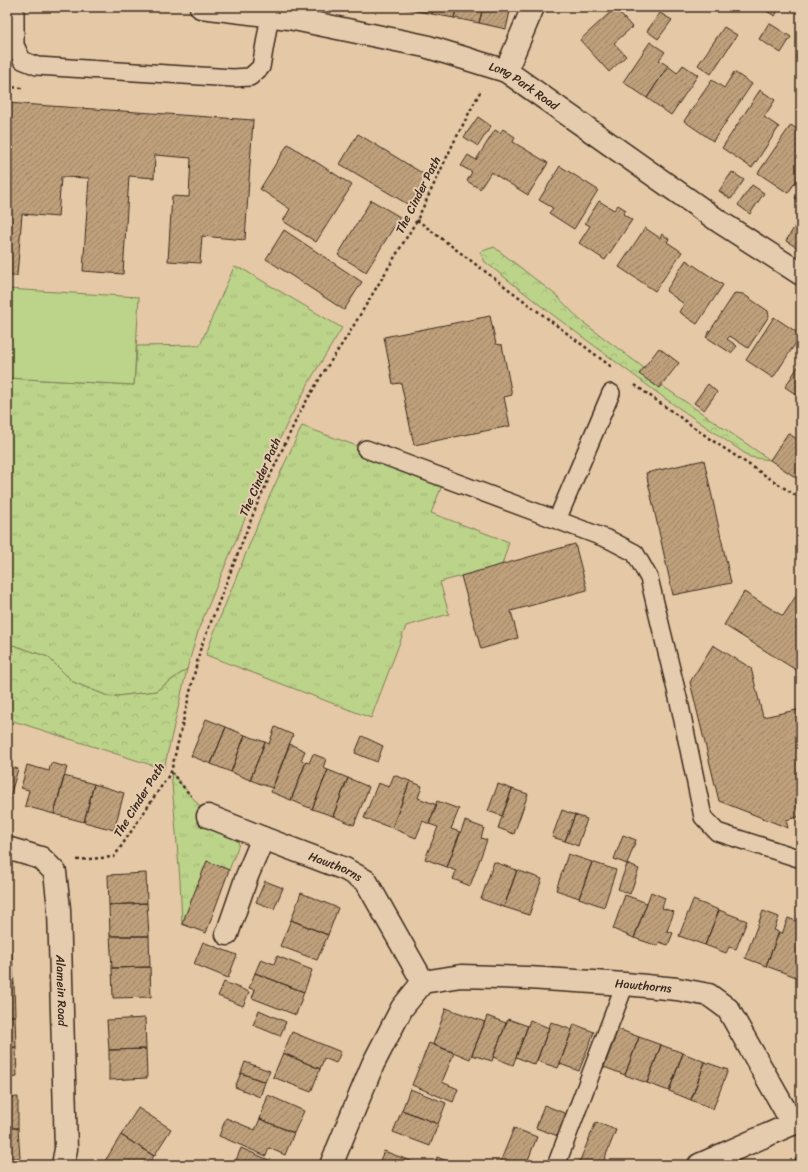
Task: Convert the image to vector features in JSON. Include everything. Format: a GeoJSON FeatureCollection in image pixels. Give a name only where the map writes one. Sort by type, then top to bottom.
{"type":"FeatureCollection","features":[{"type":"Feature","properties":{"kind":"street","name":"Long Park Road"},"geometry":{"type":"LineString","coordinates":[[201,7],[270,15],[425,46],[499,68],[713,217],[801,274]]}},
{"type":"Feature","properties":{"kind":"street"},"geometry":{"type":"LineString","coordinates":[[499,68],[533,7]]}},
{"type":"Feature","properties":{"kind":"street","name":"Hawthorns"},"geometry":{"type":"LineString","coordinates":[[208,816],[346,869],[366,881],[423,982],[461,976],[528,978],[625,984],[676,989],[709,995],[728,1009],[797,1122]]}},
{"type":"Feature","properties":{"kind":"street"},"geometry":{"type":"LineString","coordinates":[[227,934],[247,876],[263,838]]}},
{"type":"Feature","properties":{"kind":"street"},"geometry":{"type":"LineString","coordinates":[[7,848],[41,858],[55,872]]}},
{"type":"Feature","properties":{"kind":"street","name":"Alamein Road"},"geometry":{"type":"LineString","coordinates":[[55,872],[59,910],[66,1141],[63,1165]]}},
{"type":"Feature","properties":{"kind":"street"},"geometry":{"type":"LineString","coordinates":[[331,1165],[373,1064],[402,1008],[423,982]]}},
{"type":"Feature","properties":{"kind":"street"},"geometry":{"type":"LineString","coordinates":[[699,1165],[797,1122]]}},
{"type":"Feature","properties":{"kind":"lane"},"geometry":{"type":"LineString","coordinates":[[15,7],[15,45],[22,60],[37,66],[233,78],[250,77],[261,67],[270,15]]}},
{"type":"Feature","properties":{"kind":"lane"},"geometry":{"type":"LineString","coordinates":[[557,520],[611,393]]}},
{"type":"Feature","properties":{"kind":"lane"},"geometry":{"type":"LineString","coordinates":[[366,449],[610,540],[635,553],[649,578],[680,706],[703,817],[717,832],[801,859]]}},
{"type":"Feature","properties":{"kind":"lane"},"geometry":{"type":"LineString","coordinates":[[557,1163],[625,984]]}},
{"type":"Feature","properties":{"kind":"path","name":"The Cinder Path"},"geometry":{"type":"LineString","coordinates":[[55,872],[77,860],[114,857],[171,772],[200,650],[258,502],[300,412],[417,220],[454,142],[499,68]]}},
{"type":"Feature","properties":{"kind":"path"},"geometry":{"type":"LineString","coordinates":[[417,220],[619,373]]}},
{"type":"Feature","properties":{"kind":"path"},"geometry":{"type":"LineString","coordinates":[[631,382],[716,443],[801,499]]}},
{"type":"Feature","properties":{"kind":"path"},"geometry":{"type":"LineString","coordinates":[[171,772],[208,816]]}},
{"type":"Feature","properties":{"kind":"path"},"geometry":{"type":"LineString","coordinates":[[791,1165],[801,1154]]}},
{"type":"Feature","properties":{"kind":"green space"},"geometry":{"type":"Polygon","coordinates":[[[494,247],[557,296],[580,320],[644,368],[640,374],[659,388],[661,385],[770,460],[750,457],[663,397],[545,309],[485,262],[480,252],[494,247]]]}},
{"type":"Feature","properties":{"kind":"green space"},"geometry":{"type":"Polygon","coordinates":[[[234,267],[244,270],[342,328],[312,377],[270,459],[199,628],[187,669],[156,691],[110,697],[73,682],[48,657],[7,643],[7,378],[134,385],[137,346],[200,345],[234,267]]]}},
{"type":"Feature","properties":{"kind":"green space"},"geometry":{"type":"Polygon","coordinates":[[[7,289],[139,297],[134,385],[7,378],[7,289]]]}},
{"type":"Feature","properties":{"kind":"green space"},"geometry":{"type":"Polygon","coordinates":[[[302,426],[445,478],[431,513],[509,542],[502,565],[440,582],[449,614],[406,626],[371,718],[206,655],[265,506],[302,426]]]}},
{"type":"Feature","properties":{"kind":"green space"},"geometry":{"type":"Polygon","coordinates":[[[7,643],[48,657],[73,682],[110,697],[156,691],[187,669],[164,769],[7,719],[7,643]]]}},
{"type":"Feature","properties":{"kind":"green space"},"geometry":{"type":"Polygon","coordinates":[[[171,772],[208,816],[230,825],[239,844],[229,870],[207,861],[182,924],[180,880],[171,772]]]}},
{"type":"Feature","properties":{"kind":"building"},"geometry":{"type":"Polygon","coordinates":[[[393,7],[408,7],[408,9],[393,7]]]}},
{"type":"Feature","properties":{"kind":"building"},"geometry":{"type":"Polygon","coordinates":[[[408,7],[433,7],[432,14],[408,9],[408,7]]]}},
{"type":"Feature","properties":{"kind":"building"},"geometry":{"type":"Polygon","coordinates":[[[433,7],[457,7],[454,18],[432,14],[433,7]]]}},
{"type":"Feature","properties":{"kind":"building"},"geometry":{"type":"Polygon","coordinates":[[[457,7],[483,7],[479,23],[454,18],[457,7]]]}},
{"type":"Feature","properties":{"kind":"building"},"geometry":{"type":"Polygon","coordinates":[[[483,7],[511,7],[506,29],[479,23],[483,7]]]}},
{"type":"Feature","properties":{"kind":"building"},"geometry":{"type":"Polygon","coordinates":[[[765,7],[780,7],[775,16],[763,9],[765,7]]]}},
{"type":"Feature","properties":{"kind":"building"},"geometry":{"type":"Polygon","coordinates":[[[615,8],[632,27],[614,43],[626,56],[609,72],[580,40],[615,8]]]}},
{"type":"Feature","properties":{"kind":"building"},"geometry":{"type":"Polygon","coordinates":[[[660,13],[672,20],[658,39],[647,31],[660,13]]]}},
{"type":"Feature","properties":{"kind":"building"},"geometry":{"type":"Polygon","coordinates":[[[769,23],[791,37],[781,53],[759,39],[769,23]]]}},
{"type":"Feature","properties":{"kind":"building"},"geometry":{"type":"Polygon","coordinates":[[[724,27],[737,35],[711,74],[698,65],[724,27]]]}},
{"type":"Feature","properties":{"kind":"building"},"geometry":{"type":"Polygon","coordinates":[[[650,42],[665,52],[659,60],[668,66],[647,98],[623,82],[650,42]]]}},
{"type":"Feature","properties":{"kind":"building"},"geometry":{"type":"Polygon","coordinates":[[[683,65],[698,75],[671,115],[647,98],[668,66],[677,73],[683,65]]]}},
{"type":"Feature","properties":{"kind":"building"},"geometry":{"type":"Polygon","coordinates":[[[801,69],[801,79],[797,77],[801,69]]]}},
{"type":"Feature","properties":{"kind":"building"},"geometry":{"type":"Polygon","coordinates":[[[734,72],[752,84],[713,141],[684,121],[712,80],[724,88],[734,72]]]}},
{"type":"Feature","properties":{"kind":"building"},"geometry":{"type":"Polygon","coordinates":[[[760,90],[775,100],[764,117],[779,127],[752,168],[722,148],[760,90]]]}},
{"type":"Feature","properties":{"kind":"building"},"geometry":{"type":"Polygon","coordinates":[[[7,103],[253,120],[245,240],[202,236],[200,263],[168,261],[172,196],[189,197],[191,158],[155,155],[154,178],[129,176],[123,274],[83,271],[89,178],[61,177],[58,217],[22,214],[17,276],[7,276],[7,103]]]}},
{"type":"Feature","properties":{"kind":"building"},"geometry":{"type":"Polygon","coordinates":[[[478,117],[491,126],[478,146],[464,137],[478,117]]]}},
{"type":"Feature","properties":{"kind":"building"},"geometry":{"type":"Polygon","coordinates":[[[791,125],[801,132],[801,174],[788,193],[758,173],[791,125]]]}},
{"type":"Feature","properties":{"kind":"building"},"geometry":{"type":"Polygon","coordinates":[[[503,129],[515,137],[513,142],[548,163],[528,195],[491,172],[480,189],[467,181],[472,172],[461,166],[468,155],[476,160],[495,130],[500,133],[503,129]]]}},
{"type":"Feature","properties":{"kind":"building"},"geometry":{"type":"Polygon","coordinates":[[[358,134],[427,176],[409,205],[340,164],[358,134]]]}},
{"type":"Feature","properties":{"kind":"building"},"geometry":{"type":"Polygon","coordinates":[[[288,144],[352,185],[316,242],[283,221],[290,209],[260,189],[288,144]]]}},
{"type":"Feature","properties":{"kind":"building"},"geometry":{"type":"Polygon","coordinates":[[[560,166],[598,190],[574,229],[549,213],[553,208],[539,200],[560,166]]]}},
{"type":"Feature","properties":{"kind":"building"},"geometry":{"type":"Polygon","coordinates":[[[732,172],[744,180],[731,199],[719,191],[732,172]]]}},
{"type":"Feature","properties":{"kind":"building"},"geometry":{"type":"Polygon","coordinates":[[[752,185],[764,193],[750,214],[738,205],[752,185]]]}},
{"type":"Feature","properties":{"kind":"building"},"geometry":{"type":"Polygon","coordinates":[[[801,189],[801,202],[795,198],[801,189]]]}},
{"type":"Feature","properties":{"kind":"building"},"geometry":{"type":"Polygon","coordinates":[[[371,200],[400,217],[366,272],[338,255],[371,200]]]}},
{"type":"Feature","properties":{"kind":"building"},"geometry":{"type":"Polygon","coordinates":[[[599,201],[614,210],[618,205],[626,210],[623,214],[632,220],[605,260],[579,243],[590,226],[585,223],[599,201]]]}},
{"type":"Feature","properties":{"kind":"building"},"geometry":{"type":"Polygon","coordinates":[[[801,216],[801,250],[786,241],[801,216]]]}},
{"type":"Feature","properties":{"kind":"building"},"geometry":{"type":"Polygon","coordinates":[[[645,228],[660,238],[662,234],[669,239],[667,242],[682,252],[655,291],[619,267],[645,228]]]}},
{"type":"Feature","properties":{"kind":"building"},"geometry":{"type":"Polygon","coordinates":[[[284,230],[362,282],[344,310],[266,259],[284,230]]]}},
{"type":"Feature","properties":{"kind":"building"},"geometry":{"type":"Polygon","coordinates":[[[686,260],[723,285],[697,324],[679,312],[684,304],[666,291],[686,260]]]}},
{"type":"Feature","properties":{"kind":"building"},"geometry":{"type":"Polygon","coordinates":[[[735,293],[743,294],[768,311],[769,316],[748,348],[730,336],[727,339],[737,346],[731,353],[706,337],[735,293]]]}},
{"type":"Feature","properties":{"kind":"building"},"geometry":{"type":"Polygon","coordinates":[[[490,316],[496,344],[502,345],[512,395],[504,397],[510,426],[414,445],[401,383],[393,384],[384,337],[490,316]]]}},
{"type":"Feature","properties":{"kind":"building"},"geometry":{"type":"Polygon","coordinates":[[[774,317],[801,335],[773,378],[746,360],[774,317]]]}},
{"type":"Feature","properties":{"kind":"building"},"geometry":{"type":"Polygon","coordinates":[[[659,348],[679,363],[659,388],[639,374],[659,348]]]}},
{"type":"Feature","properties":{"kind":"building"},"geometry":{"type":"Polygon","coordinates":[[[801,362],[801,391],[800,390],[797,395],[785,387],[801,362]]]}},
{"type":"Feature","properties":{"kind":"building"},"geometry":{"type":"Polygon","coordinates":[[[708,384],[717,392],[704,410],[694,403],[708,384]]]}},
{"type":"Feature","properties":{"kind":"building"},"geometry":{"type":"Polygon","coordinates":[[[788,433],[801,442],[801,473],[798,479],[770,460],[788,433]]]}},
{"type":"Feature","properties":{"kind":"building"},"geometry":{"type":"Polygon","coordinates":[[[704,460],[731,583],[673,595],[646,473],[704,460]]]}},
{"type":"Feature","properties":{"kind":"building"},"geometry":{"type":"Polygon","coordinates":[[[575,544],[587,590],[511,611],[518,638],[481,649],[461,576],[575,544]]]}},
{"type":"Feature","properties":{"kind":"building"},"geometry":{"type":"Polygon","coordinates":[[[801,588],[801,673],[724,625],[744,592],[783,616],[801,588]]]}},
{"type":"Feature","properties":{"kind":"building"},"geometry":{"type":"Polygon","coordinates":[[[713,645],[751,668],[763,717],[801,709],[801,816],[786,820],[788,828],[719,801],[690,682],[713,645]]]}},
{"type":"Feature","properties":{"kind":"building"},"geometry":{"type":"Polygon","coordinates":[[[206,719],[226,727],[211,764],[191,756],[206,719]]]}},
{"type":"Feature","properties":{"kind":"building"},"geometry":{"type":"Polygon","coordinates":[[[226,727],[245,735],[231,772],[211,764],[226,727]]]}},
{"type":"Feature","properties":{"kind":"building"},"geometry":{"type":"Polygon","coordinates":[[[275,727],[293,735],[272,788],[250,780],[265,742],[269,744],[275,727]]]}},
{"type":"Feature","properties":{"kind":"building"},"geometry":{"type":"Polygon","coordinates":[[[245,735],[265,742],[250,780],[231,772],[245,735]]]}},
{"type":"Feature","properties":{"kind":"building"},"geometry":{"type":"Polygon","coordinates":[[[362,736],[383,746],[377,762],[355,753],[362,736]]]}},
{"type":"Feature","properties":{"kind":"building"},"geometry":{"type":"Polygon","coordinates":[[[290,744],[305,751],[301,760],[306,762],[291,800],[271,792],[290,744]]]}},
{"type":"Feature","properties":{"kind":"building"},"geometry":{"type":"Polygon","coordinates":[[[313,754],[326,759],[323,768],[328,770],[312,809],[291,800],[306,762],[309,763],[313,754]]]}},
{"type":"Feature","properties":{"kind":"building"},"geometry":{"type":"Polygon","coordinates":[[[51,763],[67,767],[54,814],[25,806],[29,790],[21,788],[27,765],[49,771],[51,763]]]}},
{"type":"Feature","properties":{"kind":"building"},"geometry":{"type":"Polygon","coordinates":[[[7,766],[18,769],[7,807],[7,766]]]}},
{"type":"Feature","properties":{"kind":"building"},"geometry":{"type":"Polygon","coordinates":[[[328,770],[348,778],[333,816],[312,809],[328,770]]]}},
{"type":"Feature","properties":{"kind":"building"},"geometry":{"type":"Polygon","coordinates":[[[394,775],[410,781],[392,828],[364,818],[378,783],[389,787],[394,775]]]}},
{"type":"Feature","properties":{"kind":"building"},"geometry":{"type":"Polygon","coordinates":[[[64,776],[94,784],[84,822],[54,814],[64,776]]]}},
{"type":"Feature","properties":{"kind":"building"},"geometry":{"type":"Polygon","coordinates":[[[348,778],[369,787],[354,825],[333,816],[348,778]]]}},
{"type":"Feature","properties":{"kind":"building"},"geometry":{"type":"Polygon","coordinates":[[[410,781],[422,786],[418,798],[437,805],[429,824],[423,821],[416,838],[392,828],[410,781]]]}},
{"type":"Feature","properties":{"kind":"building"},"geometry":{"type":"Polygon","coordinates":[[[94,784],[124,793],[114,830],[84,822],[94,784]]]}},
{"type":"Feature","properties":{"kind":"building"},"geometry":{"type":"Polygon","coordinates":[[[498,784],[512,789],[502,816],[488,811],[498,784]]]}},
{"type":"Feature","properties":{"kind":"building"},"geometry":{"type":"Polygon","coordinates":[[[512,789],[528,794],[514,834],[498,828],[512,789]]]}},
{"type":"Feature","properties":{"kind":"building"},"geometry":{"type":"Polygon","coordinates":[[[437,801],[459,809],[451,829],[460,832],[447,867],[425,859],[438,827],[429,824],[437,801]]]}},
{"type":"Feature","properties":{"kind":"building"},"geometry":{"type":"Polygon","coordinates":[[[562,810],[575,815],[565,841],[552,837],[562,810]]]}},
{"type":"Feature","properties":{"kind":"building"},"geometry":{"type":"Polygon","coordinates":[[[575,815],[587,819],[578,846],[565,841],[575,815]]]}},
{"type":"Feature","properties":{"kind":"building"},"geometry":{"type":"Polygon","coordinates":[[[465,821],[484,828],[481,838],[487,840],[470,886],[453,879],[456,871],[447,867],[465,821]]]}},
{"type":"Feature","properties":{"kind":"building"},"geometry":{"type":"Polygon","coordinates":[[[623,835],[636,840],[627,864],[614,859],[623,835]]]}},
{"type":"Feature","properties":{"kind":"building"},"geometry":{"type":"Polygon","coordinates":[[[568,854],[592,862],[579,898],[556,890],[568,854]]]}},
{"type":"Feature","properties":{"kind":"building"},"geometry":{"type":"Polygon","coordinates":[[[207,861],[229,870],[206,933],[182,924],[207,861]]]}},
{"type":"Feature","properties":{"kind":"building"},"geometry":{"type":"Polygon","coordinates":[[[494,862],[517,870],[504,907],[481,899],[494,862]]]}},
{"type":"Feature","properties":{"kind":"building"},"geometry":{"type":"Polygon","coordinates":[[[592,862],[616,870],[604,907],[579,898],[592,862]]]}},
{"type":"Feature","properties":{"kind":"building"},"geometry":{"type":"Polygon","coordinates":[[[627,864],[639,869],[630,894],[618,889],[627,864]]]}},
{"type":"Feature","properties":{"kind":"building"},"geometry":{"type":"Polygon","coordinates":[[[517,870],[542,879],[529,915],[504,907],[517,870]]]}},
{"type":"Feature","properties":{"kind":"building"},"geometry":{"type":"Polygon","coordinates":[[[146,873],[147,903],[109,905],[108,875],[146,873]]]}},
{"type":"Feature","properties":{"kind":"building"},"geometry":{"type":"Polygon","coordinates":[[[265,881],[283,888],[274,909],[256,902],[265,881]]]}},
{"type":"Feature","properties":{"kind":"building"},"geometry":{"type":"Polygon","coordinates":[[[651,892],[665,898],[662,908],[674,912],[667,931],[673,933],[668,945],[659,942],[658,946],[634,938],[651,892]]]}},
{"type":"Feature","properties":{"kind":"building"},"geometry":{"type":"Polygon","coordinates":[[[301,893],[338,908],[328,935],[291,920],[301,893]]]}},
{"type":"Feature","properties":{"kind":"building"},"geometry":{"type":"Polygon","coordinates":[[[625,895],[647,903],[634,938],[613,929],[625,895]]]}},
{"type":"Feature","properties":{"kind":"building"},"geometry":{"type":"Polygon","coordinates":[[[693,900],[719,910],[705,945],[679,936],[693,900]]]}},
{"type":"Feature","properties":{"kind":"building"},"geometry":{"type":"Polygon","coordinates":[[[147,903],[149,936],[110,936],[109,905],[147,903]]]}},
{"type":"Feature","properties":{"kind":"building"},"geometry":{"type":"Polygon","coordinates":[[[719,910],[747,921],[736,949],[729,947],[726,953],[705,945],[719,910]]]}},
{"type":"Feature","properties":{"kind":"building"},"geometry":{"type":"Polygon","coordinates":[[[763,911],[779,917],[774,930],[779,932],[766,966],[745,958],[763,911]]]}},
{"type":"Feature","properties":{"kind":"building"},"geometry":{"type":"Polygon","coordinates":[[[788,918],[801,923],[801,974],[799,978],[766,966],[779,932],[782,934],[788,918]]]}},
{"type":"Feature","properties":{"kind":"building"},"geometry":{"type":"Polygon","coordinates":[[[291,920],[328,935],[317,960],[280,946],[291,920]]]}},
{"type":"Feature","properties":{"kind":"building"},"geometry":{"type":"Polygon","coordinates":[[[110,936],[149,936],[150,967],[112,968],[110,936]]]}},
{"type":"Feature","properties":{"kind":"building"},"geometry":{"type":"Polygon","coordinates":[[[203,942],[237,955],[228,978],[194,964],[203,942]]]}},
{"type":"Feature","properties":{"kind":"building"},"geometry":{"type":"Polygon","coordinates":[[[7,953],[12,953],[14,984],[7,984],[7,953]]]}},
{"type":"Feature","properties":{"kind":"building"},"geometry":{"type":"Polygon","coordinates":[[[277,956],[312,970],[304,992],[255,973],[261,959],[274,964],[277,956]]]}},
{"type":"Feature","properties":{"kind":"building"},"geometry":{"type":"Polygon","coordinates":[[[150,967],[151,997],[113,998],[112,968],[150,967]]]}},
{"type":"Feature","properties":{"kind":"building"},"geometry":{"type":"Polygon","coordinates":[[[255,973],[304,992],[296,1015],[252,998],[255,990],[249,988],[255,973]]]}},
{"type":"Feature","properties":{"kind":"building"},"geometry":{"type":"Polygon","coordinates":[[[224,982],[249,992],[243,1006],[218,996],[224,982]]]}},
{"type":"Feature","properties":{"kind":"building"},"geometry":{"type":"Polygon","coordinates":[[[7,984],[14,984],[15,1016],[7,1016],[7,984]]]}},
{"type":"Feature","properties":{"kind":"building"},"geometry":{"type":"Polygon","coordinates":[[[446,1008],[485,1022],[470,1059],[433,1044],[446,1008]]]}},
{"type":"Feature","properties":{"kind":"building"},"geometry":{"type":"Polygon","coordinates":[[[259,1010],[286,1022],[280,1036],[253,1025],[259,1010]]]}},
{"type":"Feature","properties":{"kind":"building"},"geometry":{"type":"Polygon","coordinates":[[[7,1016],[15,1016],[16,1047],[7,1048],[7,1016]]]}},
{"type":"Feature","properties":{"kind":"building"},"geometry":{"type":"Polygon","coordinates":[[[487,1016],[506,1023],[492,1061],[472,1055],[487,1016]]]}},
{"type":"Feature","properties":{"kind":"building"},"geometry":{"type":"Polygon","coordinates":[[[145,1018],[146,1049],[109,1050],[107,1020],[145,1018]]]}},
{"type":"Feature","properties":{"kind":"building"},"geometry":{"type":"Polygon","coordinates":[[[508,1019],[528,1026],[513,1065],[493,1057],[508,1019]]]}},
{"type":"Feature","properties":{"kind":"building"},"geometry":{"type":"Polygon","coordinates":[[[530,1020],[549,1028],[535,1065],[516,1057],[530,1020]]]}},
{"type":"Feature","properties":{"kind":"building"},"geometry":{"type":"Polygon","coordinates":[[[551,1022],[572,1030],[558,1068],[537,1061],[551,1022]]]}},
{"type":"Feature","properties":{"kind":"building"},"geometry":{"type":"Polygon","coordinates":[[[574,1024],[594,1032],[579,1071],[560,1064],[574,1024]]]}},
{"type":"Feature","properties":{"kind":"building"},"geometry":{"type":"Polygon","coordinates":[[[618,1029],[639,1037],[625,1075],[604,1067],[618,1029]]]}},
{"type":"Feature","properties":{"kind":"building"},"geometry":{"type":"Polygon","coordinates":[[[292,1032],[341,1052],[336,1063],[324,1058],[320,1069],[283,1053],[292,1032]]]}},
{"type":"Feature","properties":{"kind":"building"},"geometry":{"type":"Polygon","coordinates":[[[639,1037],[661,1045],[647,1083],[625,1075],[639,1037]]]}},
{"type":"Feature","properties":{"kind":"building"},"geometry":{"type":"Polygon","coordinates":[[[429,1043],[454,1053],[442,1082],[458,1089],[453,1102],[412,1085],[429,1043]]]}},
{"type":"Feature","properties":{"kind":"building"},"geometry":{"type":"Polygon","coordinates":[[[661,1045],[683,1053],[669,1091],[647,1083],[661,1045]]]}},
{"type":"Feature","properties":{"kind":"building"},"geometry":{"type":"Polygon","coordinates":[[[16,1047],[17,1077],[7,1078],[7,1048],[16,1047]]]}},
{"type":"Feature","properties":{"kind":"building"},"geometry":{"type":"Polygon","coordinates":[[[146,1049],[147,1078],[109,1080],[109,1050],[146,1049]]]}},
{"type":"Feature","properties":{"kind":"building"},"geometry":{"type":"Polygon","coordinates":[[[283,1053],[320,1069],[311,1092],[273,1077],[283,1053]]]}},
{"type":"Feature","properties":{"kind":"building"},"geometry":{"type":"Polygon","coordinates":[[[683,1053],[705,1062],[691,1100],[669,1091],[683,1053]]]}},
{"type":"Feature","properties":{"kind":"building"},"geometry":{"type":"Polygon","coordinates":[[[245,1062],[270,1071],[265,1082],[241,1073],[245,1062]]]}},
{"type":"Feature","properties":{"kind":"building"},"geometry":{"type":"Polygon","coordinates":[[[705,1062],[728,1070],[713,1109],[691,1100],[705,1062]]]}},
{"type":"Feature","properties":{"kind":"building"},"geometry":{"type":"Polygon","coordinates":[[[241,1073],[265,1082],[260,1097],[235,1087],[241,1073]]]}},
{"type":"Feature","properties":{"kind":"building"},"geometry":{"type":"Polygon","coordinates":[[[410,1089],[446,1103],[438,1124],[402,1110],[410,1089]]]}},
{"type":"Feature","properties":{"kind":"building"},"geometry":{"type":"Polygon","coordinates":[[[268,1095],[304,1111],[294,1133],[260,1119],[268,1095]]]}},
{"type":"Feature","properties":{"kind":"building"},"geometry":{"type":"Polygon","coordinates":[[[18,1097],[18,1128],[7,1128],[7,1098],[18,1097]]]}},
{"type":"Feature","properties":{"kind":"building"},"geometry":{"type":"Polygon","coordinates":[[[544,1105],[567,1114],[558,1136],[536,1128],[544,1105]]]}},
{"type":"Feature","properties":{"kind":"building"},"geometry":{"type":"Polygon","coordinates":[[[138,1108],[171,1129],[154,1156],[121,1135],[138,1108]]]}},
{"type":"Feature","properties":{"kind":"building"},"geometry":{"type":"Polygon","coordinates":[[[402,1110],[438,1124],[430,1146],[393,1132],[402,1110]]]}},
{"type":"Feature","properties":{"kind":"building"},"geometry":{"type":"Polygon","coordinates":[[[226,1118],[255,1130],[260,1119],[294,1133],[285,1155],[269,1148],[266,1156],[219,1136],[226,1118]]]}},
{"type":"Feature","properties":{"kind":"building"},"geometry":{"type":"Polygon","coordinates":[[[596,1122],[616,1130],[602,1165],[578,1165],[596,1122]]]}},
{"type":"Feature","properties":{"kind":"building"},"geometry":{"type":"Polygon","coordinates":[[[7,1128],[18,1128],[20,1158],[7,1158],[7,1128]]]}},
{"type":"Feature","properties":{"kind":"building"},"geometry":{"type":"Polygon","coordinates":[[[514,1128],[537,1137],[526,1165],[499,1165],[514,1128]]]}},
{"type":"Feature","properties":{"kind":"building"},"geometry":{"type":"Polygon","coordinates":[[[121,1135],[154,1156],[147,1165],[110,1165],[105,1161],[121,1135]]]}},
{"type":"Feature","properties":{"kind":"building"},"geometry":{"type":"Polygon","coordinates":[[[241,1148],[278,1164],[278,1165],[234,1165],[241,1148]]]}},
{"type":"Feature","properties":{"kind":"building"},"geometry":{"type":"Polygon","coordinates":[[[384,1151],[421,1165],[378,1165],[384,1151]]]}},
{"type":"Feature","properties":{"kind":"building"},"geometry":{"type":"Polygon","coordinates":[[[437,1157],[457,1165],[434,1165],[437,1157]]]}},
{"type":"Feature","properties":{"kind":"building"},"geometry":{"type":"Polygon","coordinates":[[[105,1161],[110,1165],[102,1165],[105,1161]]]}}]}
